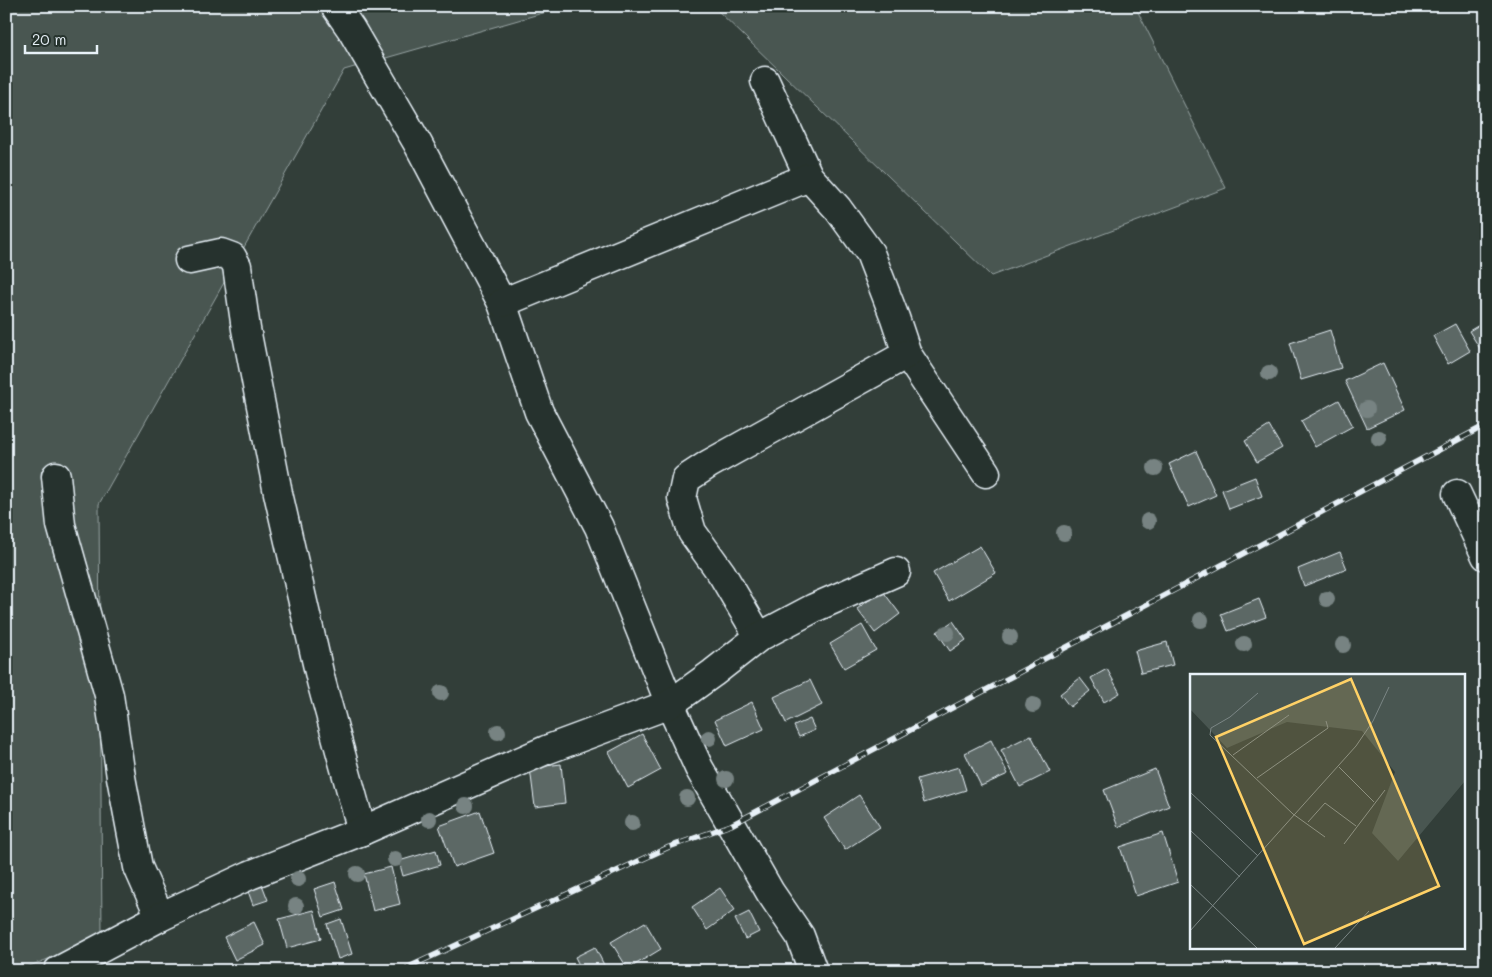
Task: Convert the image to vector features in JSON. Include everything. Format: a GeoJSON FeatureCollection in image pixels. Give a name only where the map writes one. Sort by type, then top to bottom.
{"type":"FeatureCollection","features":[{"type":"Feature","properties":{"kind":"street"},"geometry":{"type":"LineString","coordinates":[[334,6],[351,30],[418,144],[502,303],[539,412],[599,527],[670,704],[699,768],[770,892],[800,936],[813,971]]}},
{"type":"Feature","properties":{"kind":"street"},"geometry":{"type":"LineString","coordinates":[[765,81],[809,177],[838,209],[870,253],[907,354],[986,472]]}},
{"type":"Feature","properties":{"kind":"street"},"geometry":{"type":"LineString","coordinates":[[502,303],[809,177]]}},
{"type":"Feature","properties":{"kind":"street"},"geometry":{"type":"LineString","coordinates":[[189,260],[221,253],[232,257],[237,266],[246,329],[278,493],[321,681],[362,831]]}},
{"type":"Feature","properties":{"kind":"street"},"geometry":{"type":"LineString","coordinates":[[759,637],[722,574],[692,532],[682,498],[686,480],[709,464],[907,354]]}},
{"type":"Feature","properties":{"kind":"street"},"geometry":{"type":"LineString","coordinates":[[56,476],[61,525],[109,696],[121,777],[138,867],[160,917]]}},
{"type":"Feature","properties":{"kind":"street"},"geometry":{"type":"LineString","coordinates":[[1457,494],[1486,556]]}},
{"type":"Feature","properties":{"kind":"street"},"geometry":{"type":"LineString","coordinates":[[58,971],[160,917],[250,875],[362,831],[546,750],[670,704],[759,637],[814,608],[896,572]]}},
{"type":"Feature","properties":{"kind":"shaded area"},"geometry":{"type":"Polygon","coordinates":[[[6,6],[567,6],[344,70],[99,504],[102,939],[16,971],[6,971],[6,6]]]}},
{"type":"Feature","properties":{"kind":"shaded area"},"geometry":{"type":"Polygon","coordinates":[[[713,6],[1135,6],[1226,188],[991,276],[713,6]]]}},
{"type":"Feature","properties":{"kind":"building"},"geometry":{"type":"Polygon","coordinates":[[[1486,321],[1486,358],[1469,331],[1486,321]]]}},
{"type":"Feature","properties":{"kind":"building"},"geometry":{"type":"Polygon","coordinates":[[[1455,324],[1470,351],[1448,364],[1433,336],[1455,324]]]}},
{"type":"Feature","properties":{"kind":"building"},"geometry":{"type":"Polygon","coordinates":[[[1330,330],[1341,368],[1301,380],[1290,343],[1330,330]]]}},
{"type":"Feature","properties":{"kind":"building"},"geometry":{"type":"Polygon","coordinates":[[[1383,363],[1405,410],[1367,428],[1345,381],[1383,363]]]}},
{"type":"Feature","properties":{"kind":"building"},"geometry":{"type":"Polygon","coordinates":[[[1339,400],[1353,426],[1315,447],[1301,421],[1339,400]]]}},
{"type":"Feature","properties":{"kind":"building"},"geometry":{"type":"Polygon","coordinates":[[[1269,426],[1282,448],[1257,462],[1245,441],[1269,426]]]}},
{"type":"Feature","properties":{"kind":"building"},"geometry":{"type":"Polygon","coordinates":[[[1196,451],[1216,495],[1189,507],[1169,464],[1196,451]]]}},
{"type":"Feature","properties":{"kind":"building"},"geometry":{"type":"Polygon","coordinates":[[[1255,477],[1262,496],[1229,509],[1222,490],[1255,477]]]}},
{"type":"Feature","properties":{"kind":"building"},"geometry":{"type":"Polygon","coordinates":[[[980,546],[996,573],[949,601],[933,573],[980,546]]]}},
{"type":"Feature","properties":{"kind":"building"},"geometry":{"type":"Polygon","coordinates":[[[1340,552],[1347,569],[1304,586],[1298,569],[1340,552]]]}},
{"type":"Feature","properties":{"kind":"building"},"geometry":{"type":"Polygon","coordinates":[[[882,590],[900,614],[875,633],[857,609],[882,590]]]}},
{"type":"Feature","properties":{"kind":"building"},"geometry":{"type":"Polygon","coordinates":[[[1259,599],[1266,617],[1228,631],[1221,614],[1259,599]]]}},
{"type":"Feature","properties":{"kind":"building"},"geometry":{"type":"Polygon","coordinates":[[[953,621],[966,640],[950,651],[937,632],[953,621]]]}},
{"type":"Feature","properties":{"kind":"building"},"geometry":{"type":"Polygon","coordinates":[[[862,625],[876,650],[844,668],[830,644],[862,625]]]}},
{"type":"Feature","properties":{"kind":"building"},"geometry":{"type":"Polygon","coordinates":[[[1167,642],[1173,665],[1141,673],[1135,651],[1167,642]]]}},
{"type":"Feature","properties":{"kind":"building"},"geometry":{"type":"Polygon","coordinates":[[[1107,669],[1120,693],[1104,702],[1091,678],[1107,669]]]}},
{"type":"Feature","properties":{"kind":"building"},"geometry":{"type":"Polygon","coordinates":[[[1080,678],[1090,691],[1070,707],[1060,694],[1080,678]]]}},
{"type":"Feature","properties":{"kind":"building"},"geometry":{"type":"Polygon","coordinates":[[[810,680],[822,705],[786,723],[774,697],[810,680]]]}},
{"type":"Feature","properties":{"kind":"building"},"geometry":{"type":"Polygon","coordinates":[[[752,702],[764,729],[727,746],[715,720],[752,702]]]}},
{"type":"Feature","properties":{"kind":"building"},"geometry":{"type":"Polygon","coordinates":[[[810,719],[815,730],[799,737],[794,726],[810,719]]]}},
{"type":"Feature","properties":{"kind":"building"},"geometry":{"type":"Polygon","coordinates":[[[642,734],[661,770],[628,788],[609,752],[642,734]]]}},
{"type":"Feature","properties":{"kind":"building"},"geometry":{"type":"Polygon","coordinates":[[[1031,735],[1050,772],[1020,787],[1001,750],[1031,735]]]}},
{"type":"Feature","properties":{"kind":"building"},"geometry":{"type":"Polygon","coordinates":[[[991,740],[1008,774],[981,786],[965,753],[991,740]]]}},
{"type":"Feature","properties":{"kind":"building"},"geometry":{"type":"Polygon","coordinates":[[[561,764],[565,803],[535,807],[530,768],[561,764]]]}},
{"type":"Feature","properties":{"kind":"building"},"geometry":{"type":"Polygon","coordinates":[[[959,767],[966,790],[924,803],[917,779],[959,767]]]}},
{"type":"Feature","properties":{"kind":"building"},"geometry":{"type":"Polygon","coordinates":[[[1155,769],[1169,806],[1118,827],[1104,790],[1155,769]]]}},
{"type":"Feature","properties":{"kind":"building"},"geometry":{"type":"Polygon","coordinates":[[[859,795],[880,827],[845,850],[824,818],[859,795]]]}},
{"type":"Feature","properties":{"kind":"building"},"geometry":{"type":"Polygon","coordinates":[[[480,811],[494,853],[454,867],[439,826],[480,811]]]}},
{"type":"Feature","properties":{"kind":"building"},"geometry":{"type":"Polygon","coordinates":[[[1163,833],[1178,882],[1136,896],[1120,847],[1163,833]]]}},
{"type":"Feature","properties":{"kind":"building"},"geometry":{"type":"Polygon","coordinates":[[[436,850],[440,865],[403,876],[399,861],[436,850]]]}},
{"type":"Feature","properties":{"kind":"building"},"geometry":{"type":"Polygon","coordinates":[[[391,867],[400,904],[373,911],[364,874],[391,867]]]}},
{"type":"Feature","properties":{"kind":"building"},"geometry":{"type":"Polygon","coordinates":[[[258,874],[268,900],[253,905],[244,880],[258,874]]]}},
{"type":"Feature","properties":{"kind":"building"},"geometry":{"type":"Polygon","coordinates":[[[335,882],[344,910],[323,917],[314,889],[335,882]]]}},
{"type":"Feature","properties":{"kind":"building"},"geometry":{"type":"Polygon","coordinates":[[[720,888],[735,910],[707,930],[692,907],[720,888]]]}},
{"type":"Feature","properties":{"kind":"building"},"geometry":{"type":"Polygon","coordinates":[[[314,910],[321,939],[287,948],[279,919],[314,910]]]}},
{"type":"Feature","properties":{"kind":"building"},"geometry":{"type":"Polygon","coordinates":[[[749,912],[759,932],[745,939],[735,919],[749,912]]]}},
{"type":"Feature","properties":{"kind":"building"},"geometry":{"type":"Polygon","coordinates":[[[341,919],[352,954],[338,959],[327,924],[341,919]]]}},
{"type":"Feature","properties":{"kind":"building"},"geometry":{"type":"Polygon","coordinates":[[[254,922],[265,945],[235,960],[224,937],[254,922]]]}},
{"type":"Feature","properties":{"kind":"building"},"geometry":{"type":"Polygon","coordinates":[[[645,922],[661,949],[628,969],[611,942],[645,922]]]}},
{"type":"Feature","properties":{"kind":"building"},"geometry":{"type":"Polygon","coordinates":[[[595,947],[607,971],[582,971],[575,957],[595,947]]]}},
{"type":"Feature","properties":{"kind":"railway"},"geometry":{"type":"LineString","coordinates":[[400,971],[669,847],[731,825],[1486,425]]}}]}
